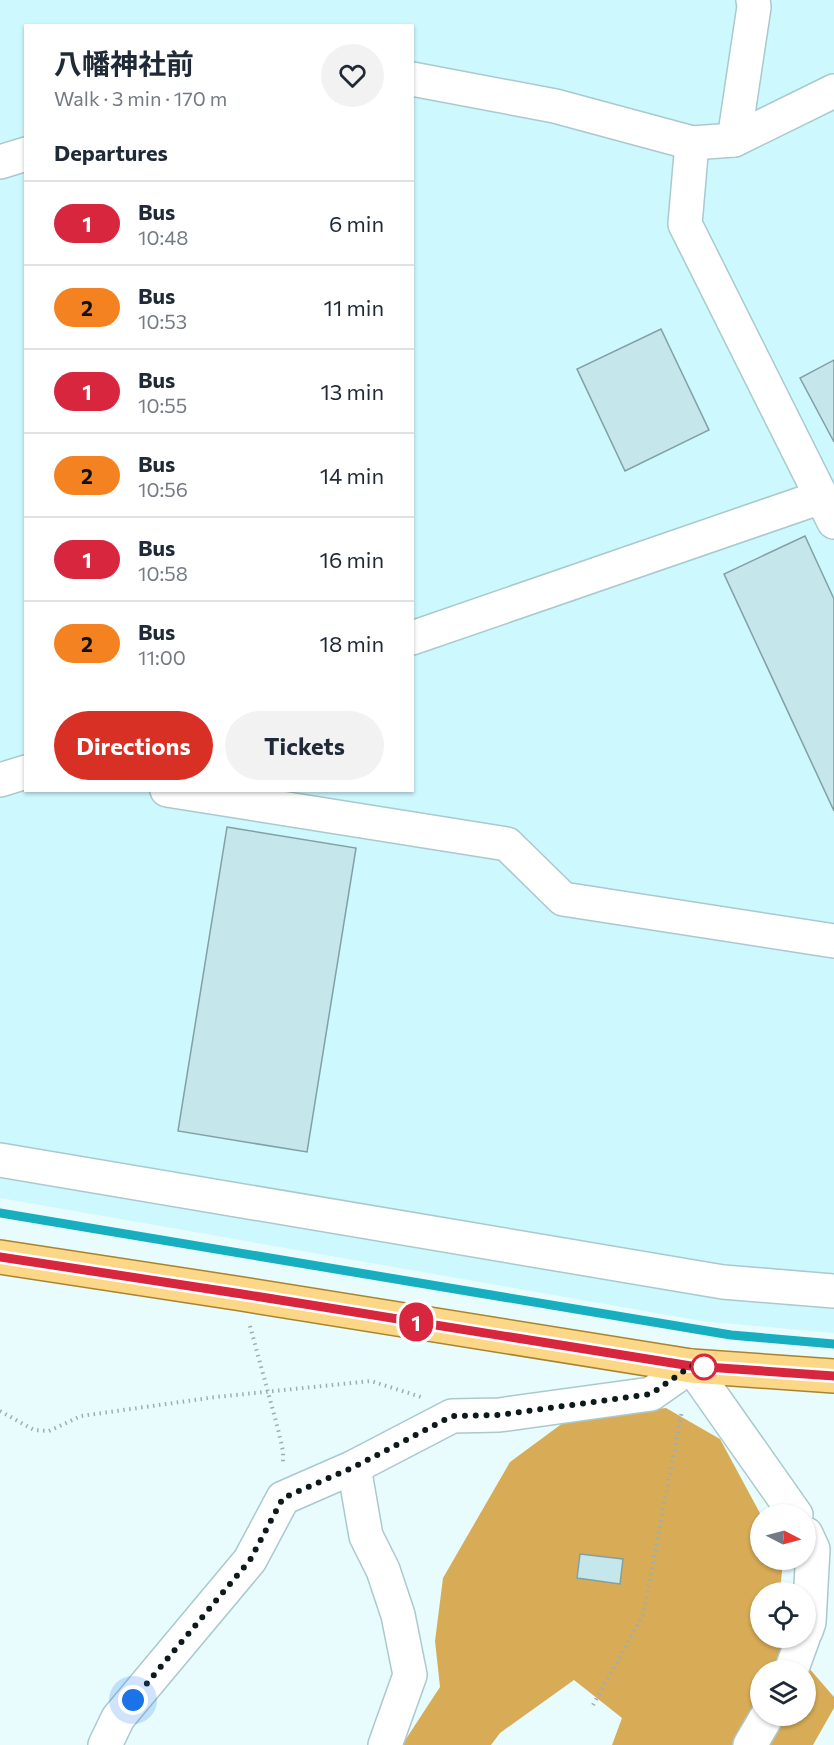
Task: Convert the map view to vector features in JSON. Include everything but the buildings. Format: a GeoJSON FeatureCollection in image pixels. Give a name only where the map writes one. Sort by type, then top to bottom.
{"type":"FeatureCollection","features":[{"type":"Feature","properties":{"kind":"main road"},"geometry":{"type":"LineString","coordinates":[[0,1257],[691,1366],[834,1376]]}},
{"type":"Feature","properties":{"kind":"street"},"geometry":{"type":"LineString","coordinates":[[734,140],[754,7],[753,0]]}},
{"type":"Feature","properties":{"kind":"street"},"geometry":{"type":"LineString","coordinates":[[414,79],[555,106],[692,143],[734,140],[834,91]]}},
{"type":"Feature","properties":{"kind":"street"},"geometry":{"type":"LineString","coordinates":[[414,637],[828,510],[685,224],[692,143]]}},
{"type":"Feature","properties":{"kind":"street"},"geometry":{"type":"LineString","coordinates":[[0,162],[24,155]]}},
{"type":"Feature","properties":{"kind":"street"},"geometry":{"type":"LineString","coordinates":[[0,780],[24,773]]}},
{"type":"Feature","properties":{"kind":"street"},"geometry":{"type":"LineString","coordinates":[[180,792],[507,844],[564,899],[834,941]]}},
{"type":"Feature","properties":{"kind":"street"},"geometry":{"type":"LineString","coordinates":[[0,1160],[723,1282],[834,1291]]}},
{"type":"Feature","properties":{"kind":"street"},"geometry":{"type":"LineString","coordinates":[[105,1745],[118,1718],[250,1560],[283,1498],[354,1467],[452,1416],[499,1415],[651,1394],[691,1366],[788,1504]]}},
{"type":"Feature","properties":{"kind":"street"},"geometry":{"type":"LineString","coordinates":[[354,1467],[366,1536],[383,1570],[399,1615],[411,1675],[385,1745]]}},
{"type":"Feature","properties":{"kind":"street"},"geometry":{"type":"LineString","coordinates":[[750,1745],[761,1726]]}},
{"type":"Feature","properties":{"kind":"path"},"geometry":{"type":"LineString","coordinates":[[242,1294],[283,1451],[283,1498]]}},
{"type":"Feature","properties":{"kind":"path"},"geometry":{"type":"LineString","coordinates":[[593,1705],[643,1616],[691,1366]]}},
{"type":"Feature","properties":{"kind":"path"},"geometry":{"type":"LineString","coordinates":[[0,1411],[34,1430],[49,1431],[81,1416],[371,1381],[442,1404],[452,1416]]}},
{"type":"Feature","properties":{"kind":"shaded area"},"geometry":{"type":"Polygon","coordinates":[[[0,0],[834,0],[834,1333],[702,1321],[0,1198],[0,0]]]}},
{"type":"Feature","properties":{"kind":"shaded area"},"geometry":{"type":"Polygon","coordinates":[[[666,1408],[720,1439],[755,1504],[750,1504],[750,1570],[782,1570],[781,1582],[750,1582],[750,1648],[792,1648],[802,1660],[750,1660],[750,1726],[816,1726],[816,1676],[834,1697],[834,1708],[813,1745],[612,1745],[622,1718],[574,1680],[500,1733],[491,1745],[402,1745],[440,1687],[435,1641],[443,1578],[510,1462],[571,1417],[666,1408]]]}},
{"type":"Feature","properties":{"kind":"waterway"},"geometry":{"type":"LineString","coordinates":[[0,1213],[731,1335],[834,1344]]}},
{"type":"Feature","properties":{"kind":"bus line","name":"1"},"geometry":{"type":"LineString","coordinates":[[0,1257],[691,1366],[834,1376]]}},
{"type":"Feature","properties":{"kind":"route"},"geometry":{"type":"LineString","coordinates":[[133,1700],[250,1560],[283,1498],[354,1467],[452,1416],[499,1415],[651,1394],[691,1366],[715,1368],[704,1367]]}}]}
